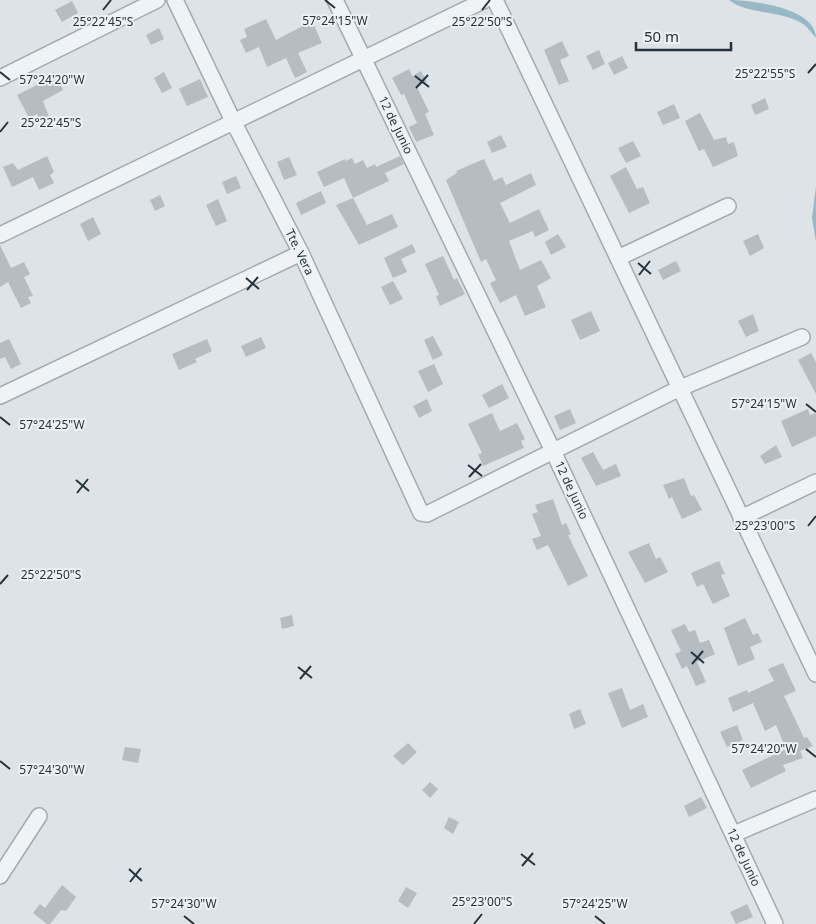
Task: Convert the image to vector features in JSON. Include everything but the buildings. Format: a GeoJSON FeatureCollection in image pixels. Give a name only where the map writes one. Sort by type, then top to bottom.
{"type":"FeatureCollection","features":[{"type":"Feature","properties":{"kind":"street"},"geometry":{"type":"LineString","coordinates":[[0,78],[157,0]]}},
{"type":"Feature","properties":{"kind":"street","name":"Tte. Vera"},"geometry":{"type":"LineString","coordinates":[[175,0],[234,123],[301,253],[421,513],[427,514],[553,451]]}},
{"type":"Feature","properties":{"kind":"street","name":"12 de Junio"},"geometry":{"type":"LineString","coordinates":[[335,0],[553,451],[775,924]]}},
{"type":"Feature","properties":{"kind":"street"},"geometry":{"type":"LineString","coordinates":[[0,235],[485,0]]}},
{"type":"Feature","properties":{"kind":"street"},"geometry":{"type":"LineString","coordinates":[[495,0],[678,389],[816,674]]}},
{"type":"Feature","properties":{"kind":"street"},"geometry":{"type":"LineString","coordinates":[[618,258],[728,206]]}},
{"type":"Feature","properties":{"kind":"street"},"geometry":{"type":"LineString","coordinates":[[0,396],[301,253]]}},
{"type":"Feature","properties":{"kind":"street"},"geometry":{"type":"LineString","coordinates":[[553,451],[678,389],[802,337]]}},
{"type":"Feature","properties":{"kind":"street"},"geometry":{"type":"LineString","coordinates":[[741,518],[816,482]]}},
{"type":"Feature","properties":{"kind":"street"},"geometry":{"type":"LineString","coordinates":[[734,834],[816,799]]}},
{"type":"Feature","properties":{"kind":"street"},"geometry":{"type":"LineString","coordinates":[[0,876],[39,816]]}},
{"type":"Feature","properties":{"kind":"water"},"geometry":{"type":"Polygon","coordinates":[[[729,0],[767,4],[795,13],[806,19],[813,28],[816,38],[805,25],[785,16],[745,8],[729,0]]]}},
{"type":"Feature","properties":{"kind":"water"},"geometry":{"type":"Polygon","coordinates":[[[816,186],[816,242],[812,218],[816,186]]]}}]}
